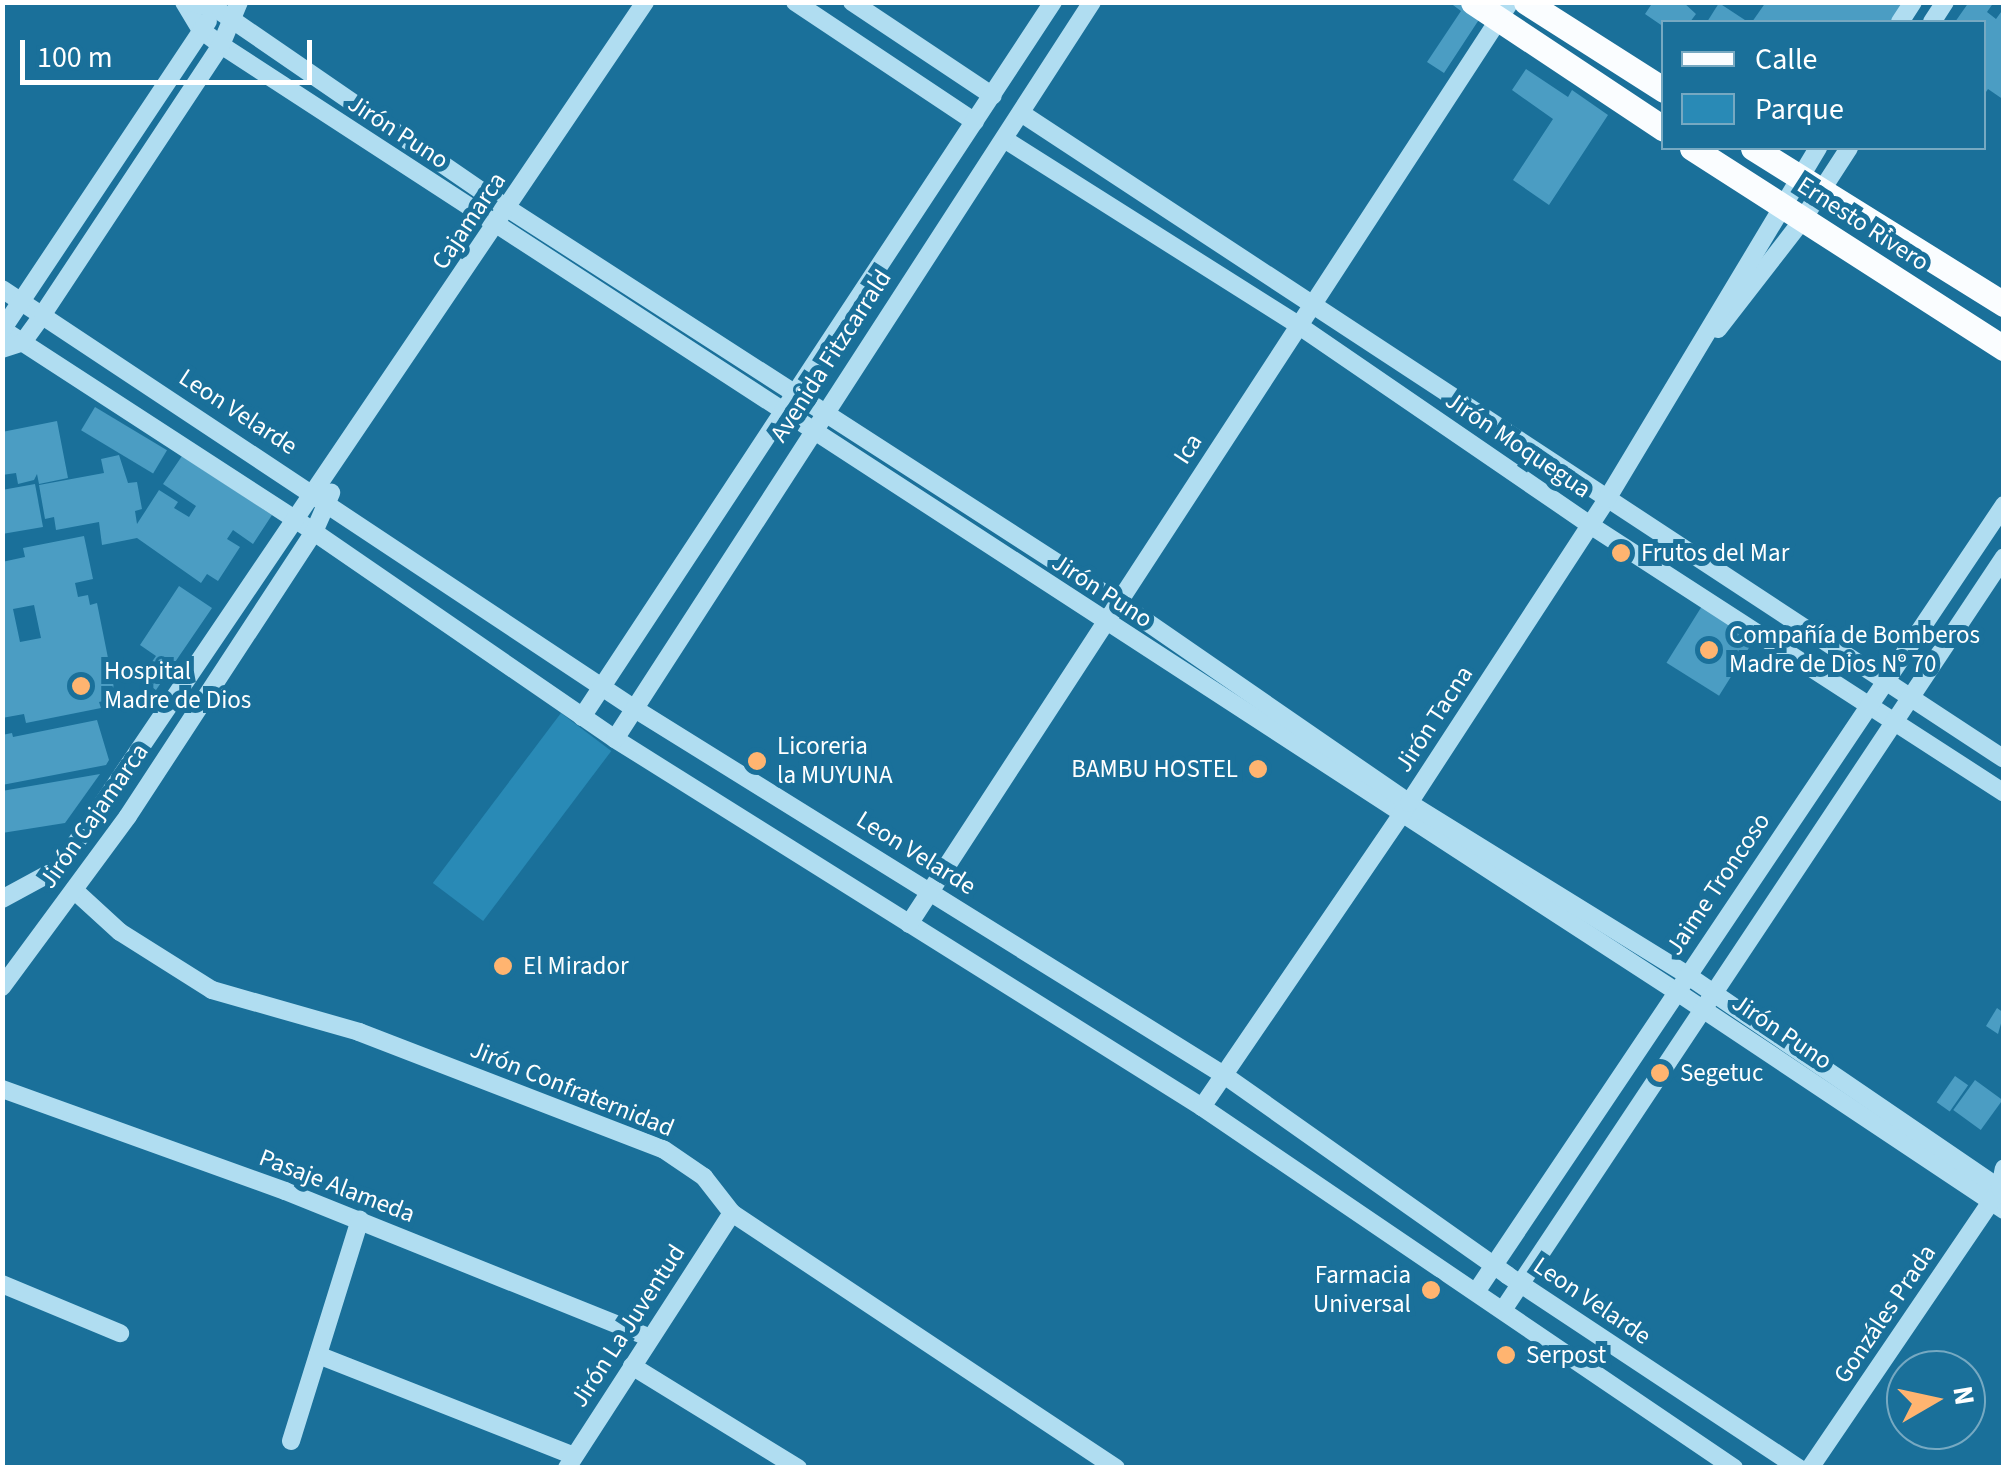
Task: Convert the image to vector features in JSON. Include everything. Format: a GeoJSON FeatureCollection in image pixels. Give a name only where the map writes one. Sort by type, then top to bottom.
{"type":"FeatureCollection","features":[{"type":"Feature","properties":{"kind":"main road"},"geometry":{"type":"LineString","coordinates":[[1472,2],[1505,11],[1661,126]]}},
{"type":"Feature","properties":{"kind":"main road"},"geometry":{"type":"LineString","coordinates":[[1526,2],[1661,88]]}},
{"type":"Feature","properties":{"kind":"main road","name":"Ernesto Rivero"},"geometry":{"type":"LineString","coordinates":[[1695,150],[2004,348]]}},
{"type":"Feature","properties":{"kind":"main road","name":"Ernesto Rivero"},"geometry":{"type":"LineString","coordinates":[[1756,150],[2004,304]]}},
{"type":"Feature","properties":{"kind":"street","name":"Jirón Puno"},"geometry":{"type":"LineString","coordinates":[[184,2],[201,30],[222,46],[1104,622],[1404,809],[1688,975],[2000,1196]]}},
{"type":"Feature","properties":{"kind":"street","name":"Jirón Puno"},"geometry":{"type":"LineString","coordinates":[[192,2],[226,12],[508,208],[1118,602],[1404,809],[1705,1011],[2000,1196]]}},
{"type":"Feature","properties":{"kind":"street"},"geometry":{"type":"LineString","coordinates":[[239,2],[201,30],[2,330],[314,532],[615,739],[1202,1107],[1734,1468]]}},
{"type":"Feature","properties":{"kind":"street","name":"Cajamarca"},"geometry":{"type":"LineString","coordinates":[[334,468],[645,2]]}},
{"type":"Feature","properties":{"kind":"street"},"geometry":{"type":"LineString","coordinates":[[795,2],[975,122]]}},
{"type":"Feature","properties":{"kind":"street"},"geometry":{"type":"LineString","coordinates":[[852,2],[993,96]]}},
{"type":"Feature","properties":{"kind":"street","name":"Avenida Fitzcarrald"},"geometry":{"type":"LineString","coordinates":[[582,717],[1053,2]]}},
{"type":"Feature","properties":{"kind":"street","name":"Avenida Fitzcarrald"},"geometry":{"type":"LineString","coordinates":[[615,739],[1092,2]]}},
{"type":"Feature","properties":{"kind":"street","name":"Ica"},"geometry":{"type":"LineString","coordinates":[[909,924],[1505,11]]}},
{"type":"Feature","properties":{"kind":"street"},"geometry":{"type":"LineString","coordinates":[[2,349],[23,342],[222,46],[226,12]]}},
{"type":"Feature","properties":{"kind":"street","name":"Jirón Moquegua"},"geometry":{"type":"LineString","coordinates":[[1021,113],[1314,301],[1766,606],[2004,759]]}},
{"type":"Feature","properties":{"kind":"street","name":"Jirón Moquegua"},"geometry":{"type":"LineString","coordinates":[[1004,139],[1298,325],[1590,525],[2004,793]]}},
{"type":"Feature","properties":{"kind":"street","name":"Jirón Tacna"},"geometry":{"type":"LineString","coordinates":[[1810,184],[1818,150]]}},
{"type":"Feature","properties":{"kind":"street","name":"Jirón Tacna"},"geometry":{"type":"LineString","coordinates":[[1202,1107],[1607,500],[1699,352],[1732,286],[1791,214],[1810,184],[1847,150]]}},
{"type":"Feature","properties":{"kind":"street","name":"Leon Velarde"},"geometry":{"type":"LineString","coordinates":[[2,289],[635,709],[1224,1074],[1520,1284],[1798,1468]]}},
{"type":"Feature","properties":{"kind":"street","name":"Jirón Cajamarca"},"geometry":{"type":"LineString","coordinates":[[2,987],[165,758],[314,532],[321,498],[334,468]]}},
{"type":"Feature","properties":{"kind":"street","name":"Jirón Cajamarca"},"geometry":{"type":"LineString","coordinates":[[6,901],[59,868],[294,520],[321,498]]}},
{"type":"Feature","properties":{"kind":"street","name":"Jaime Troncoso"},"geometry":{"type":"LineString","coordinates":[[1476,1292],[2004,505]]}},
{"type":"Feature","properties":{"kind":"street"},"geometry":{"type":"LineString","coordinates":[[1503,1310],[2004,557]]}},
{"type":"Feature","properties":{"kind":"street"},"geometry":{"type":"LineString","coordinates":[[1750,630],[1766,606]]}},
{"type":"Feature","properties":{"kind":"street"},"geometry":{"type":"LineString","coordinates":[[152,728],[165,758]]}},
{"type":"Feature","properties":{"kind":"street","name":"Jirón Confraternidad"},"geometry":{"type":"LineString","coordinates":[[74,890],[149,953],[212,990],[358,1032],[663,1148],[704,1176],[732,1212],[1116,1468]]}},
{"type":"Feature","properties":{"kind":"street","name":"Pasaje Alameda"},"geometry":{"type":"LineString","coordinates":[[2,1089],[360,1220],[650,1338]]}},
{"type":"Feature","properties":{"kind":"street","name":"Gonzáles Prada"},"geometry":{"type":"LineString","coordinates":[[1810,1468],[2000,1196],[2004,1168]]}},
{"type":"Feature","properties":{"kind":"street","name":"Jirón La Juventud"},"geometry":{"type":"LineString","coordinates":[[570,1462],[732,1212]]}},
{"type":"Feature","properties":{"kind":"street"},"geometry":{"type":"LineString","coordinates":[[290,1442],[360,1220]]}},
{"type":"Feature","properties":{"kind":"street"},"geometry":{"type":"LineString","coordinates":[[2,1284],[120,1333]]}},
{"type":"Feature","properties":{"kind":"street"},"geometry":{"type":"LineString","coordinates":[[318,1355],[570,1462]]}},
{"type":"Feature","properties":{"kind":"street"},"geometry":{"type":"LineString","coordinates":[[632,1366],[798,1468]]}},
{"type":"Feature","properties":{"kind":"green space"},"geometry":{"type":"Polygon","coordinates":[[[561,713],[611,751],[483,921],[433,883],[561,713]]]}},
{"type":"Feature","properties":{"kind":"building"},"geometry":{"type":"Polygon","coordinates":[[[1449,2],[1464,2],[1482,15],[1444,73],[1427,62],[1461,11],[1449,2]]]}},
{"type":"Feature","properties":{"kind":"building"},"geometry":{"type":"Polygon","coordinates":[[[1653,2],[1683,2],[1696,14],[1692,20],[1661,20],[1661,25],[1645,14],[1653,2]]]}},
{"type":"Feature","properties":{"kind":"building"},"geometry":{"type":"Polygon","coordinates":[[[1766,2],[1906,2],[1894,20],[1753,20],[1766,2]]]}},
{"type":"Feature","properties":{"kind":"building"},"geometry":{"type":"Polygon","coordinates":[[[1969,2],[1994,2],[1987,12],[1996,19],[2004,8],[2004,100],[1988,89],[1986,92],[1986,20],[1956,20],[1969,2]]]}},
{"type":"Feature","properties":{"kind":"building"},"geometry":{"type":"Polygon","coordinates":[[[1719,3],[1745,20],[1708,20],[1719,3]]]}},
{"type":"Feature","properties":{"kind":"building"},"geometry":{"type":"Polygon","coordinates":[[[1526,69],[1568,97],[1572,90],[1608,115],[1549,205],[1513,180],[1553,119],[1512,90],[1526,69]]]}},
{"type":"Feature","properties":{"kind":"building"},"geometry":{"type":"Polygon","coordinates":[[[95,407],[167,450],[153,473],[81,430],[95,407]]]}},
{"type":"Feature","properties":{"kind":"building"},"geometry":{"type":"Polygon","coordinates":[[[57,421],[68,478],[39,484],[37,474],[34,480],[18,484],[16,473],[2,475],[2,432],[57,421]]]}},
{"type":"Feature","properties":{"kind":"building"},"geometry":{"type":"Polygon","coordinates":[[[119,455],[128,483],[137,482],[142,509],[135,511],[137,524],[159,490],[178,502],[174,508],[189,517],[196,506],[163,484],[182,456],[272,515],[253,544],[233,530],[227,539],[240,547],[218,581],[207,574],[201,583],[137,538],[102,545],[99,522],[56,530],[54,517],[45,519],[39,485],[104,473],[101,459],[119,455]]]}},
{"type":"Feature","properties":{"kind":"building"},"geometry":{"type":"Polygon","coordinates":[[[35,484],[43,527],[2,534],[2,490],[35,484]]]}},
{"type":"Feature","properties":{"kind":"building"},"geometry":{"type":"Polygon","coordinates":[[[84,536],[93,579],[75,583],[78,597],[88,595],[90,605],[97,603],[116,698],[99,702],[101,708],[26,723],[24,714],[2,718],[2,562],[25,557],[23,548],[84,536]],[[34,605],[13,609],[20,642],[41,638],[34,605]]]}},
{"type":"Feature","properties":{"kind":"building"},"geometry":{"type":"Polygon","coordinates":[[[179,586],[212,608],[156,690],[140,679],[156,656],[140,645],[179,586]]]}},
{"type":"Feature","properties":{"kind":"building","name":"Compañía de Bomberos Madre de Dios Nº 70"},"geometry":{"type":"Polygon","coordinates":[[[1702,606],[1755,639],[1719,696],[1666,663],[1702,606]]]}},
{"type":"Feature","properties":{"kind":"building"},"geometry":{"type":"Polygon","coordinates":[[[97,720],[109,760],[106,765],[2,785],[2,735],[12,733],[13,737],[97,720]]]}},
{"type":"Feature","properties":{"kind":"building"},"geometry":{"type":"Polygon","coordinates":[[[100,774],[65,823],[2,833],[2,791],[100,774]]]}},
{"type":"Feature","properties":{"kind":"building"},"geometry":{"type":"Polygon","coordinates":[[[1997,1008],[2004,1013],[1998,1034],[1986,1026],[1997,1008]]]}},
{"type":"Feature","properties":{"kind":"building"},"geometry":{"type":"Polygon","coordinates":[[[1955,1076],[1968,1085],[1950,1111],[1937,1102],[1955,1076]]]}},
{"type":"Feature","properties":{"kind":"building"},"geometry":{"type":"Polygon","coordinates":[[[1975,1080],[2003,1100],[1981,1130],[1953,1110],[1975,1080]]]}},
{"type":"Feature","properties":{"kind":"place","name":"Frutos del Mar"},"geometry":{"type":"Point","coordinates":[1621,553]}},
{"type":"Feature","properties":{"kind":"place","name":"Compañía de Bomberos Madre de Dios Nº 70"},"geometry":{"type":"Point","coordinates":[1709,650]}},
{"type":"Feature","properties":{"kind":"place","name":"Hospital Madre de Dios"},"geometry":{"type":"Point","coordinates":[81,686]}},
{"type":"Feature","properties":{"kind":"place","name":"Licoreria la MUYUNA"},"geometry":{"type":"Point","coordinates":[757,761]}},
{"type":"Feature","properties":{"kind":"place","name":"BAMBU HOSTEL"},"geometry":{"type":"Point","coordinates":[1258,769]}},
{"type":"Feature","properties":{"kind":"place","name":"El Mirador"},"geometry":{"type":"Point","coordinates":[503,966]}},
{"type":"Feature","properties":{"kind":"place","name":"Segetuc"},"geometry":{"type":"Point","coordinates":[1660,1073]}},
{"type":"Feature","properties":{"kind":"place","name":"Farmacia Universal"},"geometry":{"type":"Point","coordinates":[1431,1290]}},
{"type":"Feature","properties":{"kind":"place","name":"Serpost"},"geometry":{"type":"Point","coordinates":[1506,1355]}}]}
